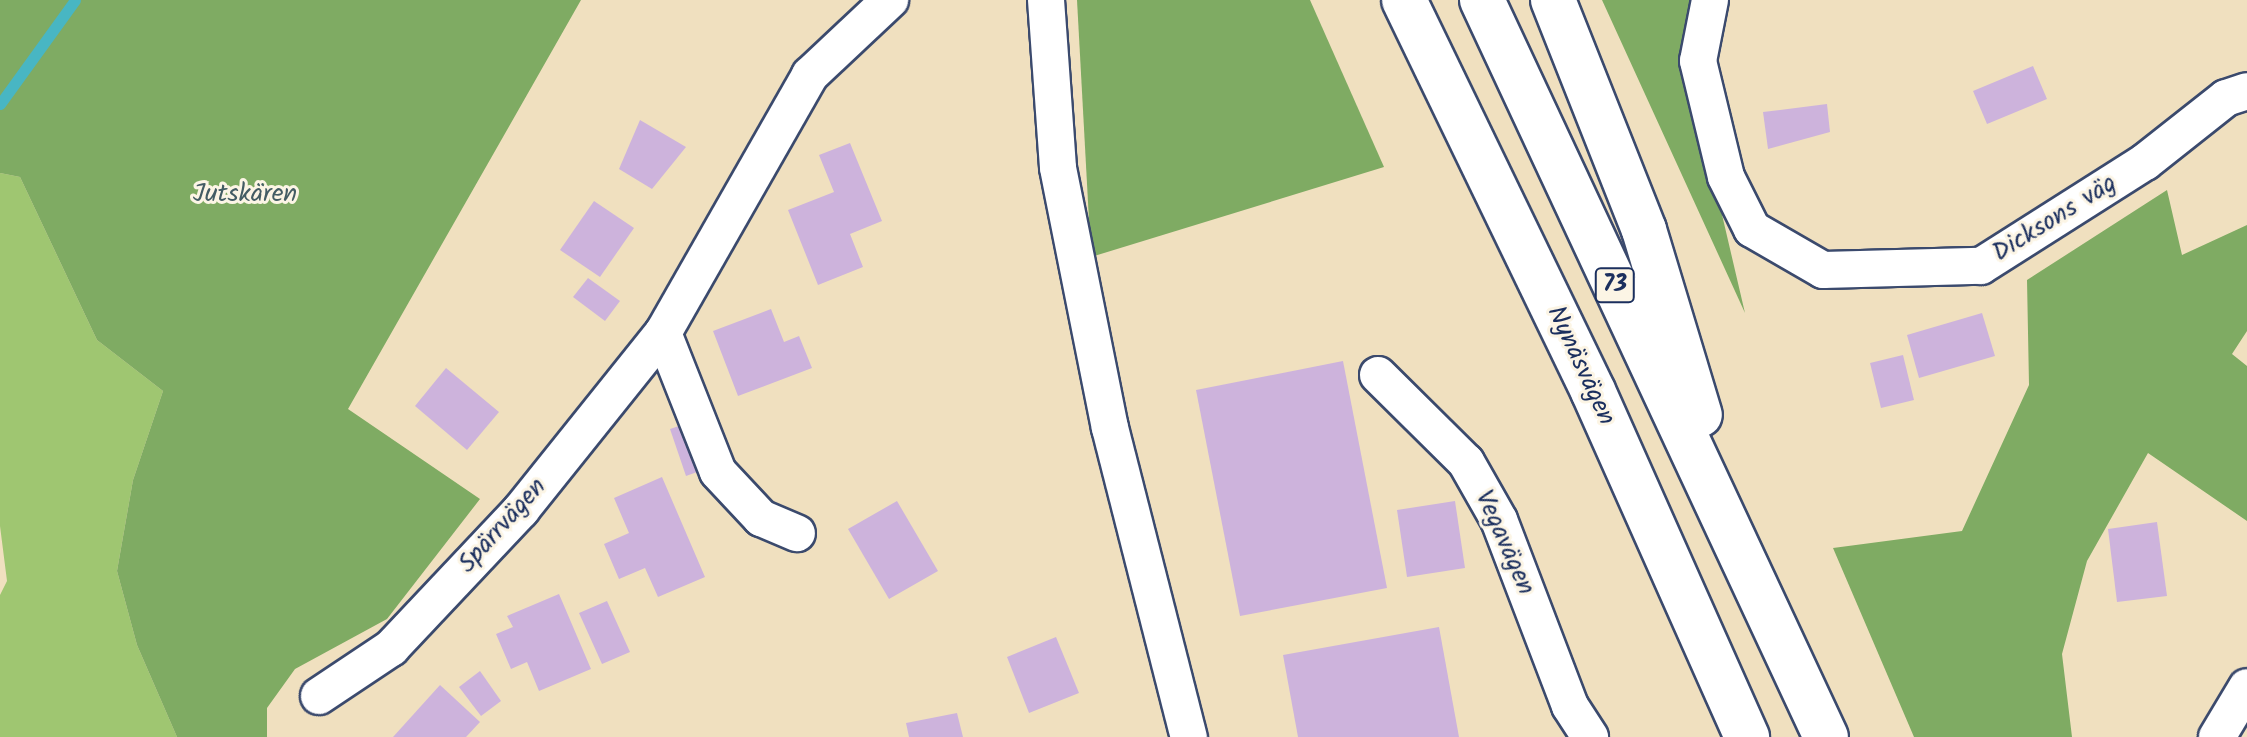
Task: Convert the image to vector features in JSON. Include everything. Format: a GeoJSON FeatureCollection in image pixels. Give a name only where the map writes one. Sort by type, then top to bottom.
{"type":"FeatureCollection","features":[{"type":"Feature","properties":{"kind":"highway","name":"Nynäsvägen"},"geometry":{"type":"LineString","coordinates":[[1404,0],[1593,391],[1747,737]]}},
{"type":"Feature","properties":{"kind":"highway","name":"73"},"geometry":{"type":"LineString","coordinates":[[1482,0],[1826,737]]}},
{"type":"Feature","properties":{"kind":"highway"},"geometry":{"type":"LineString","coordinates":[[1553,0],[1644,230],[1748,570]]}},
{"type":"Feature","properties":{"kind":"street","name":"Spärrvägen"},"geometry":{"type":"LineString","coordinates":[[319,696],[391,648],[521,510],[663,333],[810,75],[890,0]]}},
{"type":"Feature","properties":{"kind":"street"},"geometry":{"type":"LineString","coordinates":[[1046,0],[1058,168],[1110,428],[1189,737]]}},
{"type":"Feature","properties":{"kind":"street","name":"Dicksons väg"},"geometry":{"type":"LineString","coordinates":[[1710,0],[1698,61],[1726,177],[1752,229],[1823,270],[1981,266],[2145,162],[2226,98],[2247,91]]}},
{"type":"Feature","properties":{"kind":"street"},"geometry":{"type":"LineString","coordinates":[[663,333],[718,472],[761,518],[797,533]]}},
{"type":"Feature","properties":{"kind":"street","name":"Vegavägen"},"geometry":{"type":"LineString","coordinates":[[1378,375],[1466,462],[1499,520],[1570,706],[1590,737]]}},
{"type":"Feature","properties":{"kind":"street"},"geometry":{"type":"LineString","coordinates":[[2217,737],[2247,687]]}},
{"type":"Feature","properties":{"kind":"green space","name":"Jutskären"},"geometry":{"type":"Polygon","coordinates":[[[0,0],[581,0],[348,409],[480,499],[387,619],[295,669],[267,708],[267,737],[177,737],[137,645],[117,571],[133,480],[163,391],[97,340],[20,177],[0,173],[0,0]]]}},
{"type":"Feature","properties":{"kind":"green space"},"geometry":{"type":"Polygon","coordinates":[[[1077,0],[1310,0],[1384,167],[1091,257],[1077,0]]]}},
{"type":"Feature","properties":{"kind":"green space"},"geometry":{"type":"Polygon","coordinates":[[[1602,0],[1696,0],[1684,52],[1745,313],[1602,0]]]}},
{"type":"Feature","properties":{"kind":"green space"},"geometry":{"type":"Polygon","coordinates":[[[0,173],[20,177],[97,340],[163,391],[133,480],[117,571],[137,645],[177,737],[0,737],[0,595],[7,581],[0,526],[0,173]]]}},
{"type":"Feature","properties":{"kind":"green space"},"geometry":{"type":"Polygon","coordinates":[[[2167,190],[2182,255],[2247,225],[2247,331],[2232,354],[2247,366],[2247,521],[2148,453],[2087,561],[2062,654],[2072,737],[1914,737],[1833,548],[1962,531],[2029,385],[2027,280],[2167,190]]]}},
{"type":"Feature","properties":{"kind":"building"},"geometry":{"type":"Polygon","coordinates":[[[2033,66],[2047,99],[1987,124],[1973,91],[2033,66]]]}},
{"type":"Feature","properties":{"kind":"building"},"geometry":{"type":"Polygon","coordinates":[[[1827,104],[1830,132],[1768,149],[1763,112],[1827,104]]]}},
{"type":"Feature","properties":{"kind":"building"},"geometry":{"type":"Polygon","coordinates":[[[640,120],[686,147],[652,189],[619,169],[640,120]]]}},
{"type":"Feature","properties":{"kind":"building"},"geometry":{"type":"Polygon","coordinates":[[[850,143],[882,221],[850,234],[863,267],[818,285],[788,210],[834,192],[819,155],[850,143]]]}},
{"type":"Feature","properties":{"kind":"building"},"geometry":{"type":"Polygon","coordinates":[[[594,201],[634,228],[600,277],[560,250],[594,201]]]}},
{"type":"Feature","properties":{"kind":"building"},"geometry":{"type":"Polygon","coordinates":[[[588,278],[620,301],[605,321],[573,297],[588,278]]]}},
{"type":"Feature","properties":{"kind":"building"},"geometry":{"type":"Polygon","coordinates":[[[771,309],[784,342],[799,336],[812,368],[738,396],[713,331],[771,309]]]}},
{"type":"Feature","properties":{"kind":"building"},"geometry":{"type":"Polygon","coordinates":[[[1982,313],[1995,356],[1919,378],[1907,335],[1982,313]]]}},
{"type":"Feature","properties":{"kind":"building"},"geometry":{"type":"Polygon","coordinates":[[[1903,355],[1914,400],[1881,408],[1870,363],[1903,355]]]}},
{"type":"Feature","properties":{"kind":"building"},"geometry":{"type":"Polygon","coordinates":[[[1343,361],[1387,588],[1240,616],[1196,390],[1343,361]]]}},
{"type":"Feature","properties":{"kind":"building"},"geometry":{"type":"Polygon","coordinates":[[[446,368],[499,412],[467,450],[415,406],[446,368]]]}},
{"type":"Feature","properties":{"kind":"building"},"geometry":{"type":"Polygon","coordinates":[[[694,421],[711,467],[686,476],[670,429],[694,421]]]}},
{"type":"Feature","properties":{"kind":"building"},"geometry":{"type":"Polygon","coordinates":[[[662,477],[705,577],[658,597],[645,568],[619,579],[604,544],[629,533],[614,498],[662,477]]]}},
{"type":"Feature","properties":{"kind":"building"},"geometry":{"type":"Polygon","coordinates":[[[897,501],[938,571],[889,599],[848,529],[897,501]]]}},
{"type":"Feature","properties":{"kind":"building"},"geometry":{"type":"Polygon","coordinates":[[[1455,501],[1465,568],[1407,577],[1397,510],[1455,501]]]}},
{"type":"Feature","properties":{"kind":"building"},"geometry":{"type":"Polygon","coordinates":[[[2157,522],[2167,596],[2117,602],[2108,529],[2157,522]]]}},
{"type":"Feature","properties":{"kind":"building"},"geometry":{"type":"Polygon","coordinates":[[[559,594],[591,669],[539,691],[527,662],[511,669],[496,634],[513,627],[507,616],[559,594]]]}},
{"type":"Feature","properties":{"kind":"building"},"geometry":{"type":"Polygon","coordinates":[[[607,601],[630,652],[602,664],[579,613],[607,601]]]}},
{"type":"Feature","properties":{"kind":"building"},"geometry":{"type":"Polygon","coordinates":[[[1439,627],[1459,737],[1298,737],[1283,655],[1439,627]]]}},
{"type":"Feature","properties":{"kind":"building"},"geometry":{"type":"Polygon","coordinates":[[[1056,637],[1079,693],[1029,713],[1007,657],[1056,637]]]}},
{"type":"Feature","properties":{"kind":"building"},"geometry":{"type":"Polygon","coordinates":[[[480,671],[501,701],[481,716],[459,687],[480,671]]]}},
{"type":"Feature","properties":{"kind":"building"},"geometry":{"type":"Polygon","coordinates":[[[440,685],[480,722],[466,737],[393,737],[440,685]]]}},
{"type":"Feature","properties":{"kind":"building"},"geometry":{"type":"Polygon","coordinates":[[[957,713],[963,737],[909,737],[906,723],[957,713]]]}},
{"type":"Feature","properties":{"kind":"waterway"},"geometry":{"type":"LineString","coordinates":[[0,104],[75,0]]}}]}
